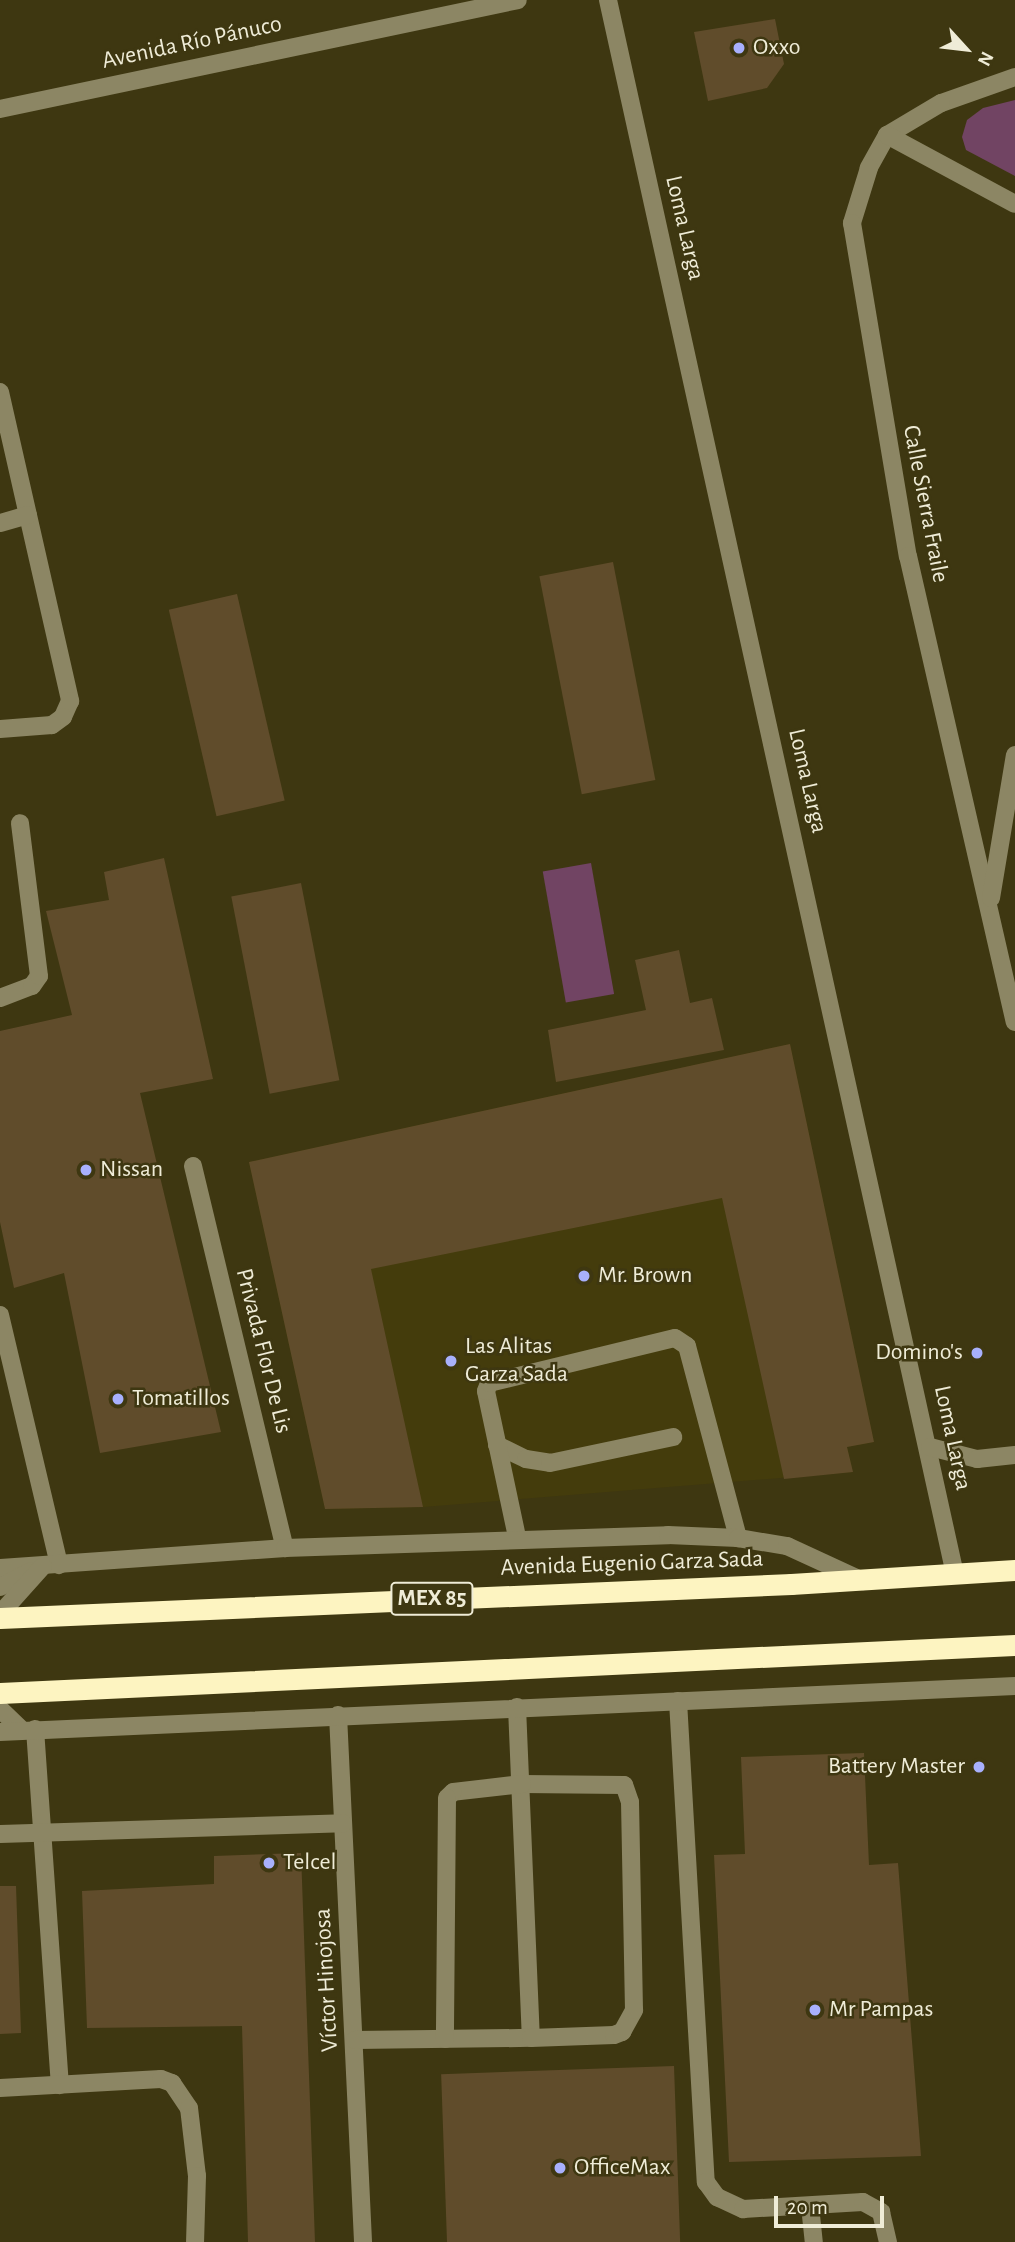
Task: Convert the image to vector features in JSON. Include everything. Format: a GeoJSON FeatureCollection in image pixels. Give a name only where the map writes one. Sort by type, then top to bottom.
{"type":"FeatureCollection","features":[{"type":"Feature","properties":{"kind":"highway","name":"Avenida Eugenio Garza Sada"},"geometry":{"type":"LineString","coordinates":[[0,1616],[863,1581],[1015,1570]]}},
{"type":"Feature","properties":{"kind":"highway"},"geometry":{"type":"LineString","coordinates":[[0,1693],[1015,1645]]}},
{"type":"Feature","properties":{"kind":"street","name":"Avenida Río Pánuco"},"geometry":{"type":"LineString","coordinates":[[0,109],[518,0]]}},
{"type":"Feature","properties":{"kind":"street","name":"Loma Larga"},"geometry":{"type":"LineString","coordinates":[[608,0],[930,1447],[955,1574]]}},
{"type":"Feature","properties":{"kind":"street"},"geometry":{"type":"LineString","coordinates":[[887,135],[941,103],[1015,77]]}},
{"type":"Feature","properties":{"kind":"street"},"geometry":{"type":"LineString","coordinates":[[887,135],[1015,204]]}},
{"type":"Feature","properties":{"kind":"street","name":"Calle Sierra Fraile"},"geometry":{"type":"LineString","coordinates":[[887,135],[858,198],[852,223],[854,250],[908,556],[1015,1022]]}},
{"type":"Feature","properties":{"kind":"street"},"geometry":{"type":"LineString","coordinates":[[0,392],[70,701],[64,717],[52,725],[0,729]]}},
{"type":"Feature","properties":{"kind":"street"},"geometry":{"type":"LineString","coordinates":[[0,523],[28,515]]}},
{"type":"Feature","properties":{"kind":"street"},"geometry":{"type":"LineString","coordinates":[[989,909],[1015,755]]}},
{"type":"Feature","properties":{"kind":"street"},"geometry":{"type":"LineString","coordinates":[[0,998],[32,986],[39,976],[20,822]]}},
{"type":"Feature","properties":{"kind":"street","name":"Privada Flor De Lis"},"geometry":{"type":"LineString","coordinates":[[193,1166],[285,1548]]}},
{"type":"Feature","properties":{"kind":"street"},"geometry":{"type":"LineString","coordinates":[[0,1315],[51,1565]]}},
{"type":"Feature","properties":{"kind":"street"},"geometry":{"type":"LineString","coordinates":[[517,1537],[485,1391],[489,1383],[682,1339],[738,1538]]}},
{"type":"Feature","properties":{"kind":"street"},"geometry":{"type":"LineString","coordinates":[[497,1446],[526,1459],[550,1463],[673,1437]]}},
{"type":"Feature","properties":{"kind":"street"},"geometry":{"type":"LineString","coordinates":[[930,1447],[977,1459],[1015,1455]]}},
{"type":"Feature","properties":{"kind":"street"},"geometry":{"type":"LineString","coordinates":[[0,1569],[285,1548],[517,1537],[738,1538],[787,1546],[863,1581]]}},
{"type":"Feature","properties":{"kind":"street"},"geometry":{"type":"LineString","coordinates":[[0,1587],[51,1565]]}},
{"type":"Feature","properties":{"kind":"street"},"geometry":{"type":"LineString","coordinates":[[0,1616],[51,1565]]}},
{"type":"Feature","properties":{"kind":"street"},"geometry":{"type":"LineString","coordinates":[[0,1732],[1015,1686]]}},
{"type":"Feature","properties":{"kind":"street"},"geometry":{"type":"LineString","coordinates":[[678,1701],[706,2182],[717,2197],[743,2209],[871,2205],[881,2212],[888,2242]]}},
{"type":"Feature","properties":{"kind":"street"},"geometry":{"type":"LineString","coordinates":[[517,1707],[531,2038]]}},
{"type":"Feature","properties":{"kind":"street"},"geometry":{"type":"LineString","coordinates":[[0,1709],[29,1730],[41,1832],[60,2085]]}},
{"type":"Feature","properties":{"kind":"street","name":"Víctor Hinojosa"},"geometry":{"type":"LineString","coordinates":[[338,1715],[363,2242]]}},
{"type":"Feature","properties":{"kind":"street"},"geometry":{"type":"LineString","coordinates":[[355,2040],[445,2039],[531,2038],[614,2035],[632,2020],[630,1802],[628,1790],[618,1782],[522,1784],[453,1791],[447,1798],[445,2039]]}},
{"type":"Feature","properties":{"kind":"street"},"geometry":{"type":"LineString","coordinates":[[0,1834],[343,1823]]}},
{"type":"Feature","properties":{"kind":"street"},"geometry":{"type":"LineString","coordinates":[[0,2088],[161,2079],[181,2091],[189,2108],[197,2176],[195,2242]]}},
{"type":"Feature","properties":{"kind":"street"},"geometry":{"type":"LineString","coordinates":[[810,2206],[814,2242]]}},
{"type":"Feature","properties":{"kind":"shaded area"},"geometry":{"type":"Polygon","coordinates":[[[1015,100],[1015,176],[966,150],[962,137],[967,120],[983,108],[1015,100]]]}},
{"type":"Feature","properties":{"kind":"shaded area"},"geometry":{"type":"Polygon","coordinates":[[[591,863],[614,994],[566,1002],[543,872],[591,863]]]}},
{"type":"Feature","properties":{"kind":"shaded area"},"geometry":{"type":"Polygon","coordinates":[[[790,1044],[874,1442],[847,1447],[853,1472],[423,1507],[325,1509],[249,1162],[790,1044]]]}},
{"type":"Feature","properties":{"kind":"building","name":"Oxxo"},"geometry":{"type":"Polygon","coordinates":[[[775,19],[784,64],[767,88],[708,101],[694,32],[775,19]]]}},
{"type":"Feature","properties":{"kind":"building"},"geometry":{"type":"Polygon","coordinates":[[[613,562],[655,780],[582,794],[539,576],[613,562]]]}},
{"type":"Feature","properties":{"kind":"building"},"geometry":{"type":"Polygon","coordinates":[[[237,594],[285,801],[216,816],[169,610],[237,594]]]}},
{"type":"Feature","properties":{"kind":"building"},"geometry":{"type":"Polygon","coordinates":[[[164,858],[213,1079],[140,1093],[221,1432],[100,1453],[64,1273],[14,1288],[0,1222],[0,1031],[72,1015],[46,911],[109,900],[104,872],[164,858]]]}},
{"type":"Feature","properties":{"kind":"building"},"geometry":{"type":"Polygon","coordinates":[[[301,883],[339,1080],[270,1094],[231,897],[301,883]]]}},
{"type":"Feature","properties":{"kind":"building"},"geometry":{"type":"Polygon","coordinates":[[[679,950],[690,1003],[712,998],[724,1050],[556,1082],[548,1030],[646,1010],[635,960],[679,950]]]}},
{"type":"Feature","properties":{"kind":"building"},"geometry":{"type":"Polygon","coordinates":[[[790,1044],[874,1442],[847,1447],[853,1472],[784,1479],[722,1198],[371,1269],[423,1507],[325,1509],[249,1162],[790,1044]]]}},
{"type":"Feature","properties":{"kind":"building","name":"Mr Pampas"},"geometry":{"type":"Polygon","coordinates":[[[864,1753],[869,1865],[898,1863],[921,2156],[729,2162],[714,1855],[745,1854],[741,1757],[864,1753]]]}},
{"type":"Feature","properties":{"kind":"building"},"geometry":{"type":"Polygon","coordinates":[[[301,1853],[315,2242],[248,2242],[242,2026],[87,2028],[82,1891],[214,1884],[214,1856],[301,1853]]]}},
{"type":"Feature","properties":{"kind":"building"},"geometry":{"type":"Polygon","coordinates":[[[0,1886],[16,1886],[21,2033],[0,2034],[0,1886]]]}},
{"type":"Feature","properties":{"kind":"building"},"geometry":{"type":"Polygon","coordinates":[[[674,2066],[680,2242],[447,2242],[441,2074],[674,2066]]]}},
{"type":"Feature","properties":{"kind":"place","name":"Oxxo"},"geometry":{"type":"Point","coordinates":[739,48]}},
{"type":"Feature","properties":{"kind":"place","name":"Nissan"},"geometry":{"type":"Point","coordinates":[86,1170]}},
{"type":"Feature","properties":{"kind":"place","name":"Mr. Brown"},"geometry":{"type":"Point","coordinates":[584,1276]}},
{"type":"Feature","properties":{"kind":"place","name":"Domino's"},"geometry":{"type":"Point","coordinates":[977,1353]}},
{"type":"Feature","properties":{"kind":"place","name":"Las Alitas Garza Sada"},"geometry":{"type":"Point","coordinates":[451,1361]}},
{"type":"Feature","properties":{"kind":"place","name":"Tomatillos"},"geometry":{"type":"Point","coordinates":[118,1399]}},
{"type":"Feature","properties":{"kind":"place","name":"Battery Master"},"geometry":{"type":"Point","coordinates":[979,1767]}},
{"type":"Feature","properties":{"kind":"place","name":"Telcel"},"geometry":{"type":"Point","coordinates":[269,1863]}},
{"type":"Feature","properties":{"kind":"place","name":"Mr Pampas"},"geometry":{"type":"Point","coordinates":[815,2010]}},
{"type":"Feature","properties":{"kind":"place","name":"OfficeMax"},"geometry":{"type":"Point","coordinates":[560,2168]}}]}
